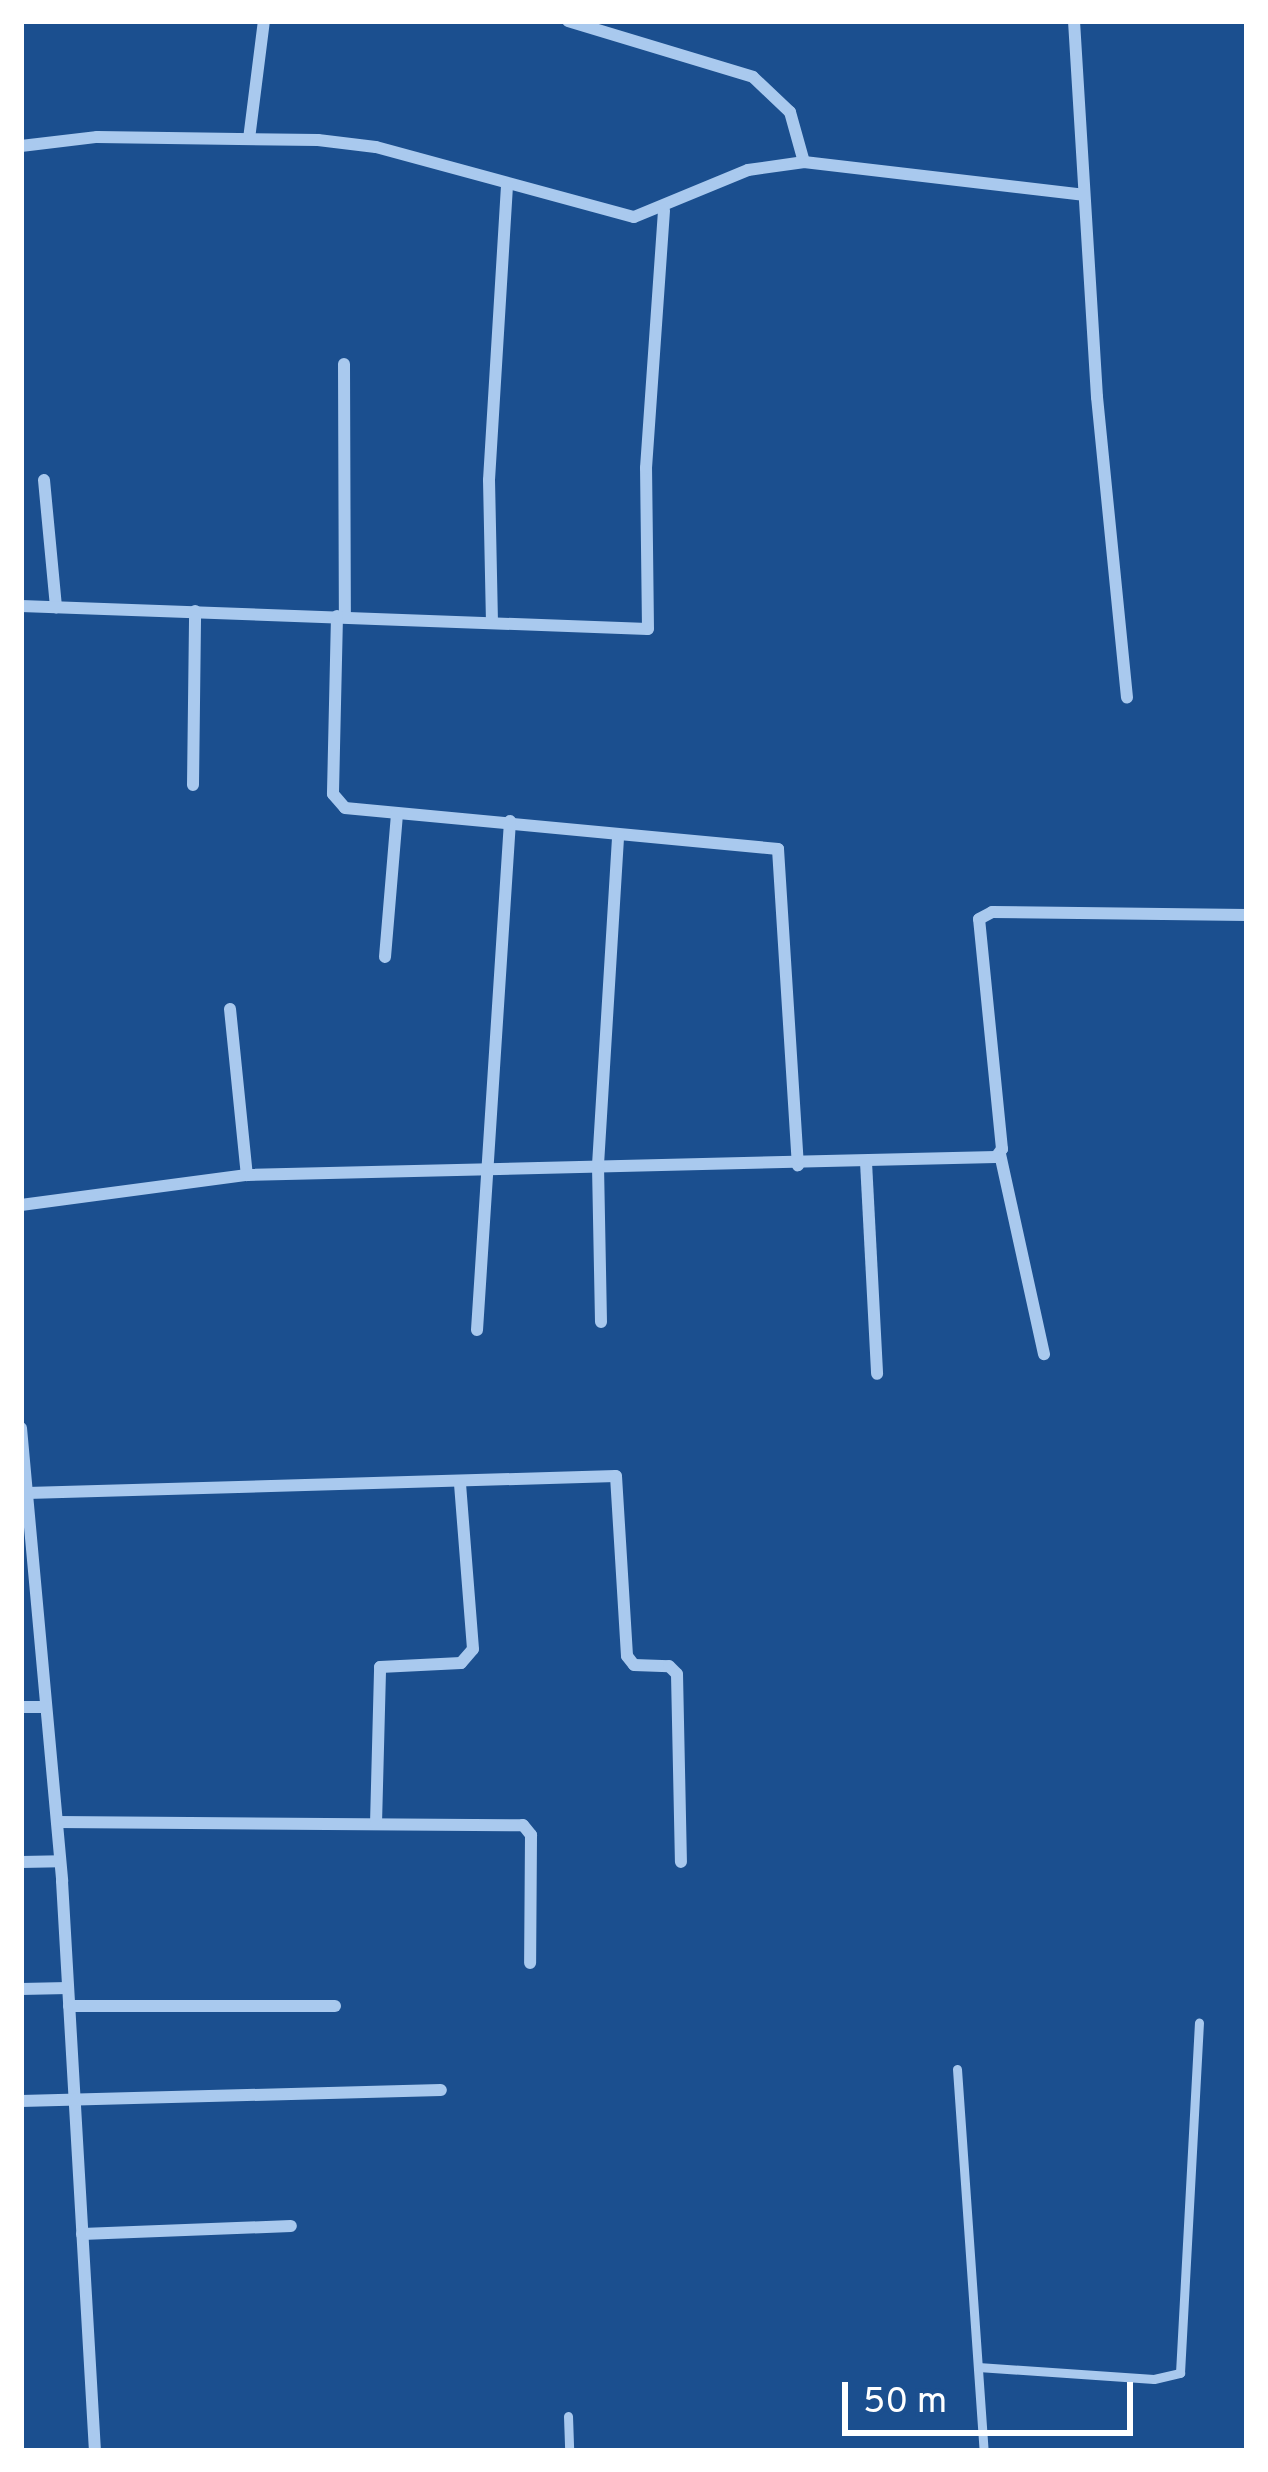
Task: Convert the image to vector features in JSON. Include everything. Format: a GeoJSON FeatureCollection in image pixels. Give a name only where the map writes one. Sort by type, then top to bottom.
{"type":"FeatureCollection","features":[{"type":"Feature","properties":{"kind":"street"},"geometry":{"type":"LineString","coordinates":[[249,139],[264,21]]}},
{"type":"Feature","properties":{"kind":"street"},"geometry":{"type":"LineString","coordinates":[[568,21],[753,77],[790,112],[804,162]]}},
{"type":"Feature","properties":{"kind":"street"},"geometry":{"type":"LineString","coordinates":[[1074,21],[1083,195],[1126,698]]}},
{"type":"Feature","properties":{"kind":"street"},"geometry":{"type":"LineString","coordinates":[[21,146],[97,137],[376,147],[634,217],[664,211],[748,170],[804,162],[1083,195]]}},
{"type":"Feature","properties":{"kind":"street"},"geometry":{"type":"LineString","coordinates":[[492,623],[490,480],[507,185]]}},
{"type":"Feature","properties":{"kind":"street"},"geometry":{"type":"LineString","coordinates":[[21,606],[648,628],[646,467],[664,211]]}},
{"type":"Feature","properties":{"kind":"street"},"geometry":{"type":"LineString","coordinates":[[344,364],[333,794],[345,808],[766,845],[784,860],[798,1165]]}},
{"type":"Feature","properties":{"kind":"street"},"geometry":{"type":"LineString","coordinates":[[44,480],[56,607]]}},
{"type":"Feature","properties":{"kind":"street"},"geometry":{"type":"LineString","coordinates":[[193,784],[196,611]]}},
{"type":"Feature","properties":{"kind":"street"},"geometry":{"type":"LineString","coordinates":[[385,957],[398,813]]}},
{"type":"Feature","properties":{"kind":"street"},"geometry":{"type":"LineString","coordinates":[[476,1330],[510,821]]}},
{"type":"Feature","properties":{"kind":"street"},"geometry":{"type":"LineString","coordinates":[[601,1322],[598,1165],[618,835]]}},
{"type":"Feature","properties":{"kind":"street"},"geometry":{"type":"LineString","coordinates":[[1044,1354],[1000,1154],[979,919],[992,913],[1247,915]]}},
{"type":"Feature","properties":{"kind":"street"},"geometry":{"type":"LineString","coordinates":[[230,1009],[247,1175]]}},
{"type":"Feature","properties":{"kind":"street"},"geometry":{"type":"LineString","coordinates":[[21,1205],[247,1175],[488,1165],[798,1165],[1000,1154]]}},
{"type":"Feature","properties":{"kind":"street"},"geometry":{"type":"LineString","coordinates":[[866,1162],[877,1374]]}},
{"type":"Feature","properties":{"kind":"street"},"geometry":{"type":"LineString","coordinates":[[21,1428],[60,1861],[95,2451]]}},
{"type":"Feature","properties":{"kind":"street"},"geometry":{"type":"LineString","coordinates":[[27,1492],[619,1479],[627,1656],[634,1665],[669,1666],[677,1674],[681,1862]]}},
{"type":"Feature","properties":{"kind":"street"},"geometry":{"type":"LineString","coordinates":[[376,1824],[380,1667],[461,1663],[473,1649],[460,1485]]}},
{"type":"Feature","properties":{"kind":"street"},"geometry":{"type":"LineString","coordinates":[[21,1707],[46,1707]]}},
{"type":"Feature","properties":{"kind":"street"},"geometry":{"type":"LineString","coordinates":[[57,1822],[529,1827],[530,1963]]}},
{"type":"Feature","properties":{"kind":"street"},"geometry":{"type":"LineString","coordinates":[[21,1862],[60,1861]]}},
{"type":"Feature","properties":{"kind":"street"},"geometry":{"type":"LineString","coordinates":[[21,1988],[68,1988]]}},
{"type":"Feature","properties":{"kind":"street"},"geometry":{"type":"LineString","coordinates":[[69,2006],[335,2006]]}},
{"type":"Feature","properties":{"kind":"street"},"geometry":{"type":"LineString","coordinates":[[21,2101],[441,2090]]}},
{"type":"Feature","properties":{"kind":"street"},"geometry":{"type":"LineString","coordinates":[[82,2234],[291,2225]]}},
{"type":"Feature","properties":{"kind":"lane"},"geometry":{"type":"LineString","coordinates":[[978,2366],[1154,2379],[1180,2373],[1199,2023]]}},
{"type":"Feature","properties":{"kind":"lane"},"geometry":{"type":"LineString","coordinates":[[957,2069],[984,2451]]}},
{"type":"Feature","properties":{"kind":"lane"},"geometry":{"type":"LineString","coordinates":[[568,2416],[569,2451]]}}]}
